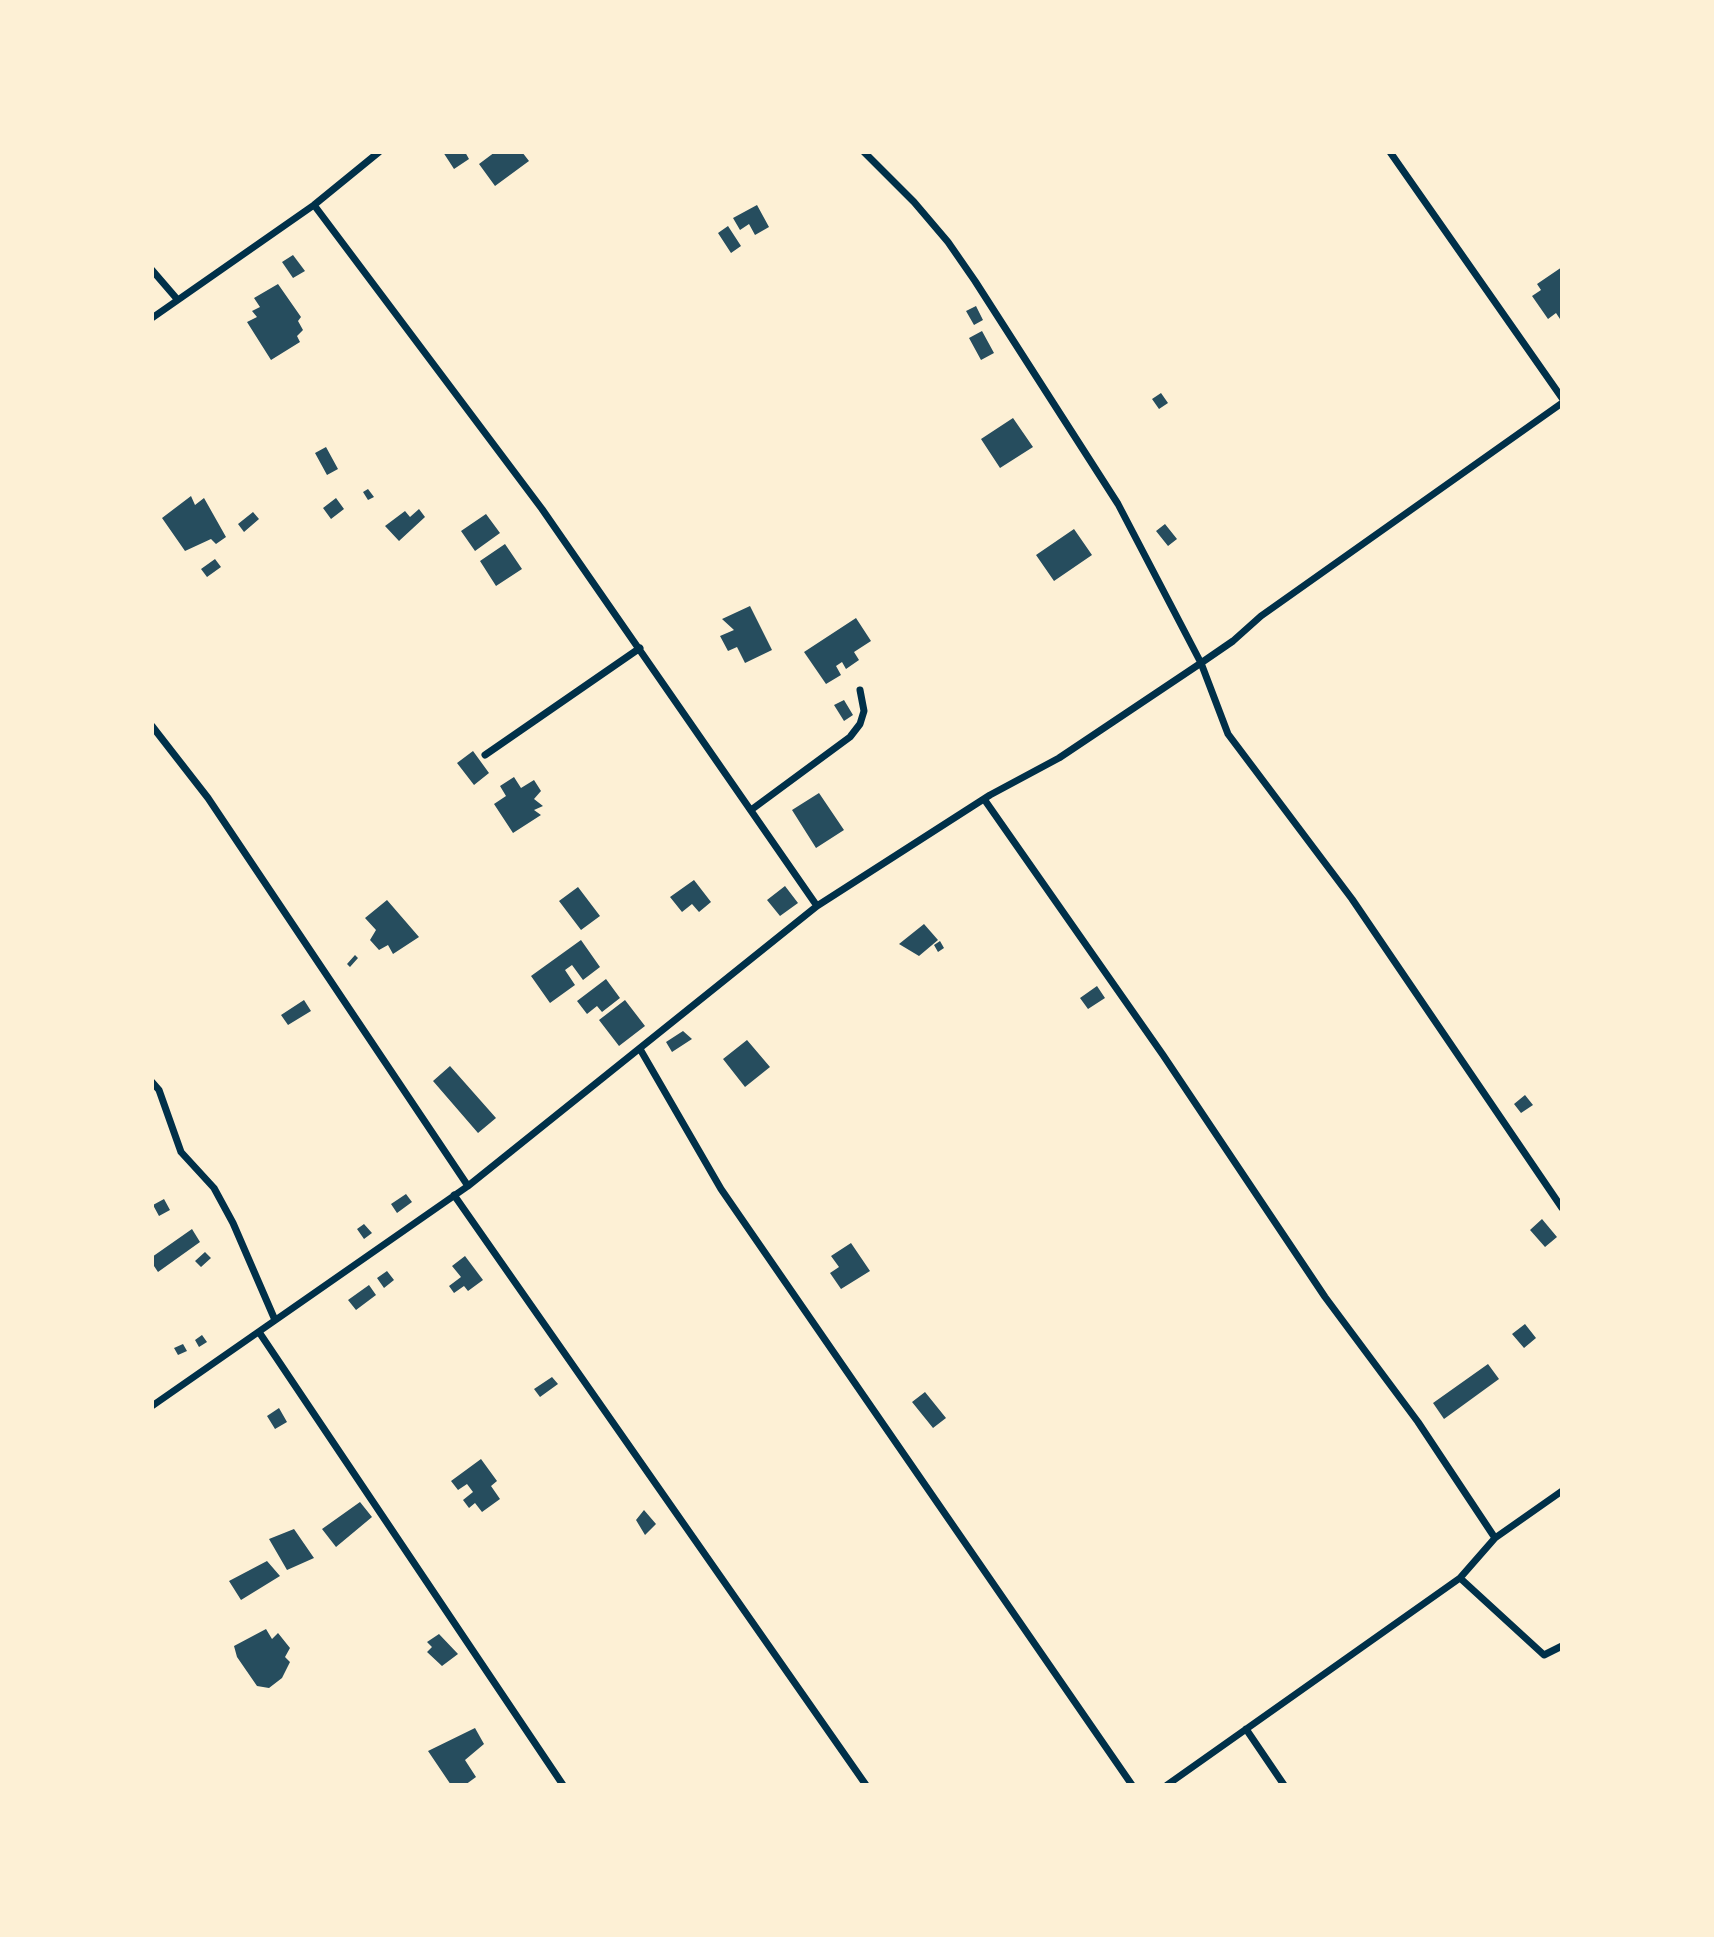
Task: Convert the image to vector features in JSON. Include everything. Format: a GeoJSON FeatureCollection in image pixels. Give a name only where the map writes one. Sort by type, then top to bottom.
{"type":"FeatureCollection","features":[{"type":"Feature","properties":{"kind":"street"},"geometry":{"type":"LineString","coordinates":[[152,318],[314,205],[379,152]]}},
{"type":"Feature","properties":{"kind":"street"},"geometry":{"type":"LineString","coordinates":[[864,152],[914,202],[948,242],[975,281],[1118,504],[1201,663],[1228,734],[1352,899],[1562,1208]]}},
{"type":"Feature","properties":{"kind":"street"},"geometry":{"type":"LineString","coordinates":[[1390,152],[1562,398]]}},
{"type":"Feature","properties":{"kind":"street"},"geometry":{"type":"LineString","coordinates":[[314,205],[542,509],[817,906]]}},
{"type":"Feature","properties":{"kind":"street"},"geometry":{"type":"LineString","coordinates":[[152,270],[177,299]]}},
{"type":"Feature","properties":{"kind":"street"},"geometry":{"type":"LineString","coordinates":[[152,1406],[468,1186],[817,906],[984,799],[1059,758],[1201,663],[1233,641],[1261,615],[1562,403]]}},
{"type":"Feature","properties":{"kind":"street"},"geometry":{"type":"LineString","coordinates":[[485,755],[640,648]]}},
{"type":"Feature","properties":{"kind":"street"},"geometry":{"type":"LineString","coordinates":[[751,810],[850,737],[860,724],[864,711],[860,690]]}},
{"type":"Feature","properties":{"kind":"street"},"geometry":{"type":"LineString","coordinates":[[152,726],[208,798],[468,1186]]}},
{"type":"Feature","properties":{"kind":"street"},"geometry":{"type":"LineString","coordinates":[[984,799],[1163,1055],[1325,1297],[1418,1422],[1495,1538]]}},
{"type":"Feature","properties":{"kind":"street"},"geometry":{"type":"LineString","coordinates":[[640,1049],[721,1189],[1132,1785]]}},
{"type":"Feature","properties":{"kind":"street"},"geometry":{"type":"LineString","coordinates":[[152,1082],[159,1090],[181,1152],[214,1188],[233,1223],[275,1320]]}},
{"type":"Feature","properties":{"kind":"street"},"geometry":{"type":"LineString","coordinates":[[454,1195],[866,1785]]}},
{"type":"Feature","properties":{"kind":"street"},"geometry":{"type":"LineString","coordinates":[[259,1332],[563,1785]]}},
{"type":"Feature","properties":{"kind":"street"},"geometry":{"type":"LineString","coordinates":[[1167,1785],[1460,1578],[1495,1538],[1562,1491]]}},
{"type":"Feature","properties":{"kind":"street"},"geometry":{"type":"LineString","coordinates":[[1460,1578],[1544,1654],[1562,1646]]}},
{"type":"Feature","properties":{"kind":"street"},"geometry":{"type":"LineString","coordinates":[[1246,1729],[1284,1785]]}},
{"type":"Feature","properties":{"kind":"building"},"geometry":{"type":"Polygon","coordinates":[[[443,152],[465,152],[469,159],[454,169],[443,152]]]}},
{"type":"Feature","properties":{"kind":"building"},"geometry":{"type":"Polygon","coordinates":[[[495,152],[522,152],[529,161],[495,186],[479,164],[495,152]]]}},
{"type":"Feature","properties":{"kind":"building"},"geometry":{"type":"Polygon","coordinates":[[[757,205],[769,227],[755,235],[749,224],[740,230],[733,218],[757,205]]]}},
{"type":"Feature","properties":{"kind":"building"},"geometry":{"type":"Polygon","coordinates":[[[728,226],[741,246],[731,253],[718,233],[728,226]]]}},
{"type":"Feature","properties":{"kind":"building"},"geometry":{"type":"Polygon","coordinates":[[[293,255],[305,271],[293,278],[282,262],[293,255]]]}},
{"type":"Feature","properties":{"kind":"building"},"geometry":{"type":"Polygon","coordinates":[[[1562,267],[1562,322],[1556,313],[1548,319],[1532,296],[1541,290],[1537,284],[1562,267]]]}},
{"type":"Feature","properties":{"kind":"building"},"geometry":{"type":"Polygon","coordinates":[[[278,284],[301,317],[298,321],[303,330],[297,336],[300,342],[271,360],[247,322],[257,317],[252,311],[260,307],[254,298],[278,284]]]}},
{"type":"Feature","properties":{"kind":"building"},"geometry":{"type":"Polygon","coordinates":[[[976,306],[983,320],[974,325],[966,311],[976,306]]]}},
{"type":"Feature","properties":{"kind":"building"},"geometry":{"type":"Polygon","coordinates":[[[982,331],[994,353],[981,360],[969,338],[982,331]]]}},
{"type":"Feature","properties":{"kind":"building"},"geometry":{"type":"Polygon","coordinates":[[[1161,393],[1168,403],[1159,409],[1152,399],[1161,393]]]}},
{"type":"Feature","properties":{"kind":"building"},"geometry":{"type":"Polygon","coordinates":[[[1013,418],[1033,447],[1000,468],[981,439],[1013,418]]]}},
{"type":"Feature","properties":{"kind":"building"},"geometry":{"type":"Polygon","coordinates":[[[326,447],[338,469],[327,475],[315,453],[326,447]]]}},
{"type":"Feature","properties":{"kind":"building"},"geometry":{"type":"Polygon","coordinates":[[[368,489],[374,497],[368,500],[363,492],[368,489]]]}},
{"type":"Feature","properties":{"kind":"building"},"geometry":{"type":"Polygon","coordinates":[[[191,496],[195,505],[204,498],[226,537],[216,544],[211,539],[185,551],[162,518],[191,496]]]}},
{"type":"Feature","properties":{"kind":"building"},"geometry":{"type":"Polygon","coordinates":[[[336,498],[344,509],[331,519],[323,508],[336,498]]]}},
{"type":"Feature","properties":{"kind":"building"},"geometry":{"type":"Polygon","coordinates":[[[419,509],[425,517],[399,541],[385,526],[405,511],[410,517],[419,509]]]}},
{"type":"Feature","properties":{"kind":"building"},"geometry":{"type":"Polygon","coordinates":[[[253,512],[259,519],[244,532],[238,524],[253,512]]]}},
{"type":"Feature","properties":{"kind":"building"},"geometry":{"type":"Polygon","coordinates":[[[486,514],[500,533],[475,551],[461,531],[486,514]]]}},
{"type":"Feature","properties":{"kind":"building"},"geometry":{"type":"Polygon","coordinates":[[[1165,524],[1177,539],[1168,546],[1156,531],[1165,524]]]}},
{"type":"Feature","properties":{"kind":"building"},"geometry":{"type":"Polygon","coordinates":[[[1074,529],[1092,555],[1054,581],[1036,555],[1074,529]]]}},
{"type":"Feature","properties":{"kind":"building"},"geometry":{"type":"Polygon","coordinates":[[[505,544],[522,569],[496,586],[480,561],[505,544]]]}},
{"type":"Feature","properties":{"kind":"building"},"geometry":{"type":"Polygon","coordinates":[[[215,559],[221,567],[207,577],[201,569],[215,559]]]}},
{"type":"Feature","properties":{"kind":"building"},"geometry":{"type":"Polygon","coordinates":[[[750,606],[772,650],[745,663],[737,647],[728,651],[720,636],[734,630],[722,619],[750,606]]]}},
{"type":"Feature","properties":{"kind":"building"},"geometry":{"type":"Polygon","coordinates":[[[856,618],[871,641],[854,652],[859,660],[846,669],[842,662],[836,666],[841,675],[826,684],[804,652],[856,618]]]}},
{"type":"Feature","properties":{"kind":"building"},"geometry":{"type":"Polygon","coordinates":[[[844,700],[853,715],[844,721],[834,705],[844,700]]]}},
{"type":"Feature","properties":{"kind":"building"},"geometry":{"type":"Polygon","coordinates":[[[473,751],[489,773],[474,785],[457,763],[473,751]]]}},
{"type":"Feature","properties":{"kind":"building"},"geometry":{"type":"Polygon","coordinates":[[[514,777],[521,788],[534,780],[541,791],[534,799],[543,806],[534,810],[541,815],[513,833],[494,804],[506,796],[500,786],[514,777]]]}},
{"type":"Feature","properties":{"kind":"building"},"geometry":{"type":"Polygon","coordinates":[[[819,793],[844,830],[816,848],[792,810],[819,793]]]}},
{"type":"Feature","properties":{"kind":"building"},"geometry":{"type":"Polygon","coordinates":[[[694,880],[711,902],[699,912],[692,904],[682,912],[670,897],[694,880]]]}},
{"type":"Feature","properties":{"kind":"building"},"geometry":{"type":"Polygon","coordinates":[[[785,886],[798,903],[780,916],[767,900],[785,886]]]}},
{"type":"Feature","properties":{"kind":"building"},"geometry":{"type":"Polygon","coordinates":[[[578,887],[600,916],[581,930],[559,901],[578,887]]]}},
{"type":"Feature","properties":{"kind":"building"},"geometry":{"type":"Polygon","coordinates":[[[387,900],[419,937],[393,954],[388,945],[379,950],[370,940],[376,930],[365,918],[387,900]]]}},
{"type":"Feature","properties":{"kind":"building"},"geometry":{"type":"Polygon","coordinates":[[[924,924],[938,940],[919,956],[899,944],[924,924]]]}},
{"type":"Feature","properties":{"kind":"building"},"geometry":{"type":"Polygon","coordinates":[[[581,940],[600,967],[583,980],[572,965],[565,970],[575,985],[550,1003],[531,976],[581,940]]]}},
{"type":"Feature","properties":{"kind":"building"},"geometry":{"type":"Polygon","coordinates":[[[940,941],[944,948],[938,952],[934,945],[940,941]]]}},
{"type":"Feature","properties":{"kind":"building"},"geometry":{"type":"Polygon","coordinates":[[[355,955],[358,958],[350,967],[347,964],[355,955]]]}},
{"type":"Feature","properties":{"kind":"building"},"geometry":{"type":"Polygon","coordinates":[[[606,979],[620,998],[602,1012],[597,1006],[587,1014],[577,1001],[606,979]]]}},
{"type":"Feature","properties":{"kind":"building"},"geometry":{"type":"Polygon","coordinates":[[[1097,986],[1105,998],[1088,1009],[1080,998],[1097,986]]]}},
{"type":"Feature","properties":{"kind":"building"},"geometry":{"type":"Polygon","coordinates":[[[304,1000],[311,1011],[288,1025],[281,1015],[304,1000]]]}},
{"type":"Feature","properties":{"kind":"building"},"geometry":{"type":"Polygon","coordinates":[[[625,1000],[645,1026],[619,1046],[599,1020],[625,1000]]]}},
{"type":"Feature","properties":{"kind":"building"},"geometry":{"type":"Polygon","coordinates":[[[683,1031],[692,1039],[672,1052],[666,1042],[683,1031]]]}},
{"type":"Feature","properties":{"kind":"building"},"geometry":{"type":"Polygon","coordinates":[[[747,1040],[770,1067],[745,1087],[723,1059],[747,1040]]]}},
{"type":"Feature","properties":{"kind":"building"},"geometry":{"type":"Polygon","coordinates":[[[450,1066],[496,1118],[478,1133],[433,1081],[450,1066]]]}},
{"type":"Feature","properties":{"kind":"building"},"geometry":{"type":"Polygon","coordinates":[[[1525,1095],[1533,1105],[1521,1113],[1514,1104],[1525,1095]]]}},
{"type":"Feature","properties":{"kind":"building"},"geometry":{"type":"Polygon","coordinates":[[[406,1194],[412,1202],[397,1213],[391,1204],[406,1194]]]}},
{"type":"Feature","properties":{"kind":"building"},"geometry":{"type":"Polygon","coordinates":[[[164,1199],[170,1210],[159,1216],[153,1205],[164,1199]]]}},
{"type":"Feature","properties":{"kind":"building"},"geometry":{"type":"Polygon","coordinates":[[[1542,1219],[1557,1237],[1545,1247],[1530,1230],[1542,1219]]]}},
{"type":"Feature","properties":{"kind":"building"},"geometry":{"type":"Polygon","coordinates":[[[364,1224],[372,1233],[364,1239],[357,1229],[364,1224]]]}},
{"type":"Feature","properties":{"kind":"building"},"geometry":{"type":"Polygon","coordinates":[[[192,1229],[200,1242],[158,1272],[152,1263],[152,1257],[192,1229]]]}},
{"type":"Feature","properties":{"kind":"building"},"geometry":{"type":"Polygon","coordinates":[[[851,1243],[870,1271],[841,1289],[830,1273],[839,1267],[831,1256],[851,1243]]]}},
{"type":"Feature","properties":{"kind":"building"},"geometry":{"type":"Polygon","coordinates":[[[205,1252],[211,1258],[201,1267],[195,1261],[205,1252]]]}},
{"type":"Feature","properties":{"kind":"building"},"geometry":{"type":"Polygon","coordinates":[[[465,1256],[483,1280],[468,1291],[464,1286],[454,1293],[449,1286],[461,1277],[452,1266],[465,1256]]]}},
{"type":"Feature","properties":{"kind":"building"},"geometry":{"type":"Polygon","coordinates":[[[387,1271],[394,1280],[384,1288],[377,1278],[387,1271]]]}},
{"type":"Feature","properties":{"kind":"building"},"geometry":{"type":"Polygon","coordinates":[[[369,1285],[376,1295],[356,1310],[348,1300],[369,1285]]]}},
{"type":"Feature","properties":{"kind":"building"},"geometry":{"type":"Polygon","coordinates":[[[1525,1324],[1536,1338],[1524,1348],[1512,1334],[1525,1324]]]}},
{"type":"Feature","properties":{"kind":"building"},"geometry":{"type":"Polygon","coordinates":[[[202,1335],[207,1342],[199,1347],[195,1340],[202,1335]]]}},
{"type":"Feature","properties":{"kind":"building"},"geometry":{"type":"Polygon","coordinates":[[[183,1344],[187,1351],[178,1355],[174,1348],[183,1344]]]}},
{"type":"Feature","properties":{"kind":"building"},"geometry":{"type":"Polygon","coordinates":[[[1488,1364],[1499,1379],[1444,1419],[1433,1403],[1488,1364]]]}},
{"type":"Feature","properties":{"kind":"building"},"geometry":{"type":"Polygon","coordinates":[[[552,1377],[558,1384],[540,1397],[534,1389],[552,1377]]]}},
{"type":"Feature","properties":{"kind":"building"},"geometry":{"type":"Polygon","coordinates":[[[925,1392],[946,1418],[933,1428],[912,1402],[925,1392]]]}},
{"type":"Feature","properties":{"kind":"building"},"geometry":{"type":"Polygon","coordinates":[[[279,1408],[287,1422],[275,1429],[267,1416],[279,1408]]]}},
{"type":"Feature","properties":{"kind":"building"},"geometry":{"type":"Polygon","coordinates":[[[481,1459],[497,1481],[491,1486],[500,1499],[482,1512],[475,1503],[469,1508],[463,1500],[473,1492],[467,1484],[458,1490],[451,1481],[481,1459]]]}},
{"type":"Feature","properties":{"kind":"building"},"geometry":{"type":"Polygon","coordinates":[[[360,1502],[372,1517],[336,1547],[322,1529],[360,1502]]]}},
{"type":"Feature","properties":{"kind":"building"},"geometry":{"type":"Polygon","coordinates":[[[644,1510],[656,1524],[645,1535],[636,1520],[644,1510]]]}},
{"type":"Feature","properties":{"kind":"building"},"geometry":{"type":"Polygon","coordinates":[[[294,1529],[314,1558],[287,1570],[269,1539],[294,1529]]]}},
{"type":"Feature","properties":{"kind":"building"},"geometry":{"type":"Polygon","coordinates":[[[267,1561],[280,1576],[241,1600],[229,1581],[267,1561]]]}},
{"type":"Feature","properties":{"kind":"building"},"geometry":{"type":"Polygon","coordinates":[[[266,1629],[272,1639],[278,1633],[290,1648],[285,1657],[290,1662],[282,1678],[269,1688],[257,1686],[237,1657],[234,1646],[266,1629]]]}},
{"type":"Feature","properties":{"kind":"building"},"geometry":{"type":"Polygon","coordinates":[[[439,1634],[458,1654],[442,1666],[427,1652],[432,1647],[427,1642],[439,1634]]]}},
{"type":"Feature","properties":{"kind":"building"},"geometry":{"type":"Polygon","coordinates":[[[475,1728],[484,1744],[465,1760],[476,1777],[465,1785],[451,1785],[428,1751],[475,1728]]]}}]}
